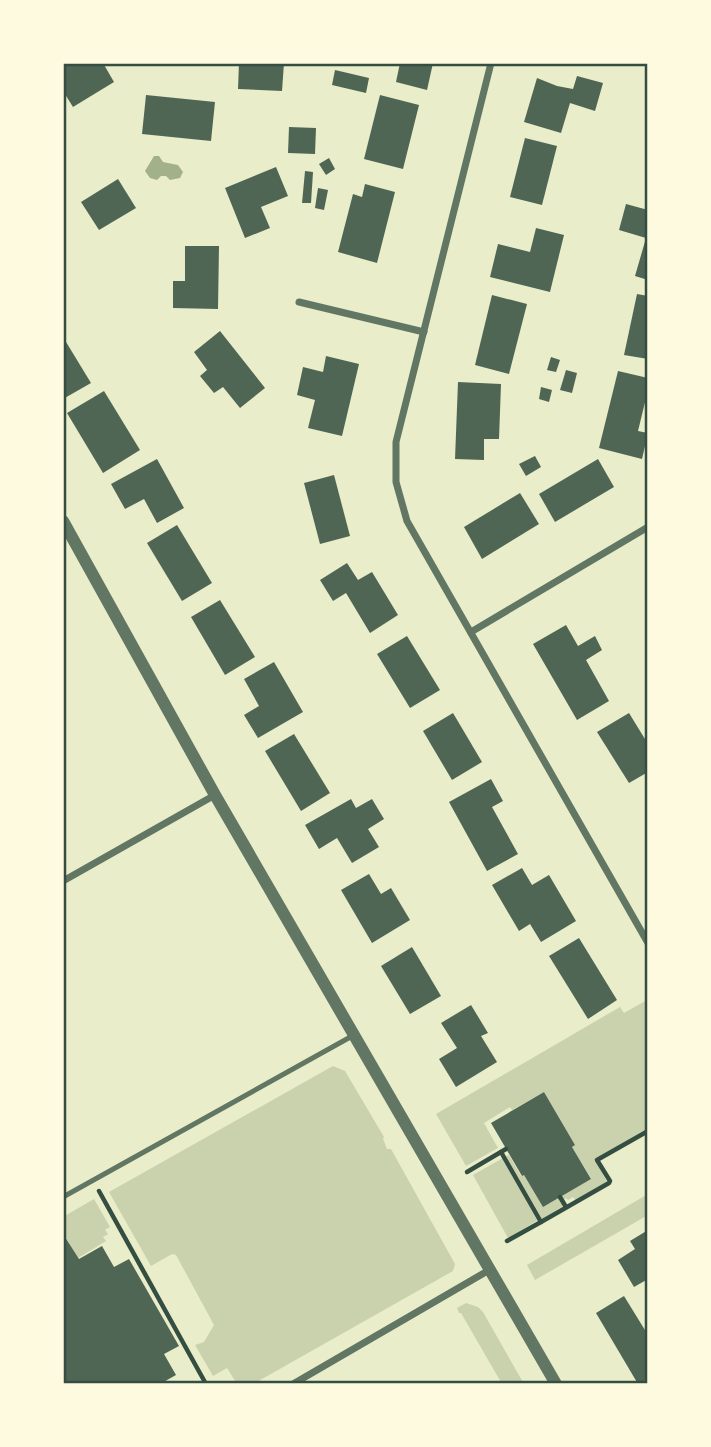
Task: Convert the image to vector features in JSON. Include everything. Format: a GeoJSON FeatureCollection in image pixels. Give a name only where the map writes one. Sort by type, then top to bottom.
{"type":"FeatureCollection","features":[{"type":"Feature","properties":{"kind":"street"},"geometry":{"type":"LineString","coordinates":[[491,63],[397,442],[396,482],[407,521],[648,943]]}},
{"type":"Feature","properties":{"kind":"street"},"geometry":{"type":"LineString","coordinates":[[299,302],[424,332]]}},
{"type":"Feature","properties":{"kind":"street"},"geometry":{"type":"LineString","coordinates":[[63,521],[215,795],[556,1384]]}},
{"type":"Feature","properties":{"kind":"street"},"geometry":{"type":"LineString","coordinates":[[471,632],[648,527]]}},
{"type":"Feature","properties":{"kind":"street"},"geometry":{"type":"LineString","coordinates":[[63,881],[215,795]]}},
{"type":"Feature","properties":{"kind":"street"},"geometry":{"type":"LineString","coordinates":[[293,1384],[491,1269]]}},
{"type":"Feature","properties":{"kind":"lane"},"geometry":{"type":"LineString","coordinates":[[63,1197],[354,1035]]}},
{"type":"Feature","properties":{"kind":"path"},"geometry":{"type":"LineString","coordinates":[[508,1241],[609,1183],[597,1160],[648,1131]]}},
{"type":"Feature","properties":{"kind":"path"},"geometry":{"type":"LineString","coordinates":[[467,1172],[504,1150],[541,1222]]}},
{"type":"Feature","properties":{"kind":"path"},"geometry":{"type":"LineString","coordinates":[[93,1181],[206,1384]]}},
{"type":"Feature","properties":{"kind":"path"},"geometry":{"type":"LineString","coordinates":[[560,1197],[566,1208]]}},
{"type":"Feature","properties":{"kind":"shaded area"},"geometry":{"type":"Polygon","coordinates":[[[154,156],[159,156],[163,162],[178,165],[183,172],[180,178],[150,178],[145,171],[154,156]]]}},
{"type":"Feature","properties":{"kind":"shaded area"},"geometry":{"type":"Polygon","coordinates":[[[647,1000],[648,1128],[595,1159],[607,1182],[576,1201],[573,1197],[563,1200],[561,1196],[591,1178],[544,1092],[512,1110],[510,1107],[484,1123],[498,1148],[466,1166],[436,1114],[620,1007],[624,1013],[647,1000]]]}},
{"type":"Feature","properties":{"kind":"shaded area"},"geometry":{"type":"Polygon","coordinates":[[[333,1066],[345,1071],[384,1137],[387,1149],[391,1149],[455,1264],[453,1271],[253,1384],[237,1384],[227,1368],[213,1376],[195,1345],[204,1342],[214,1325],[176,1255],[172,1254],[151,1266],[109,1192],[333,1066]]]}},
{"type":"Feature","properties":{"kind":"shaded area"},"geometry":{"type":"Polygon","coordinates":[[[509,1155],[543,1206],[558,1198],[563,1206],[542,1219],[506,1156],[509,1155]]]}},
{"type":"Feature","properties":{"kind":"shaded area"},"geometry":{"type":"Polygon","coordinates":[[[503,1158],[538,1220],[508,1238],[473,1175],[503,1158]]]}},
{"type":"Feature","properties":{"kind":"shaded area"},"geometry":{"type":"Polygon","coordinates":[[[648,1194],[648,1215],[535,1280],[527,1265],[648,1194]]]}},
{"type":"Feature","properties":{"kind":"shaded area"},"geometry":{"type":"Polygon","coordinates":[[[94,1199],[110,1227],[105,1230],[108,1234],[103,1237],[106,1241],[78,1258],[66,1238],[63,1239],[63,1217],[94,1199]]]}},
{"type":"Feature","properties":{"kind":"shaded area"},"geometry":{"type":"Polygon","coordinates":[[[466,1303],[483,1312],[524,1384],[502,1384],[459,1313],[457,1308],[466,1303]]]}},
{"type":"Feature","properties":{"kind":"building"},"geometry":{"type":"Polygon","coordinates":[[[63,63],[103,63],[114,82],[73,107],[63,91],[63,63]]]}},
{"type":"Feature","properties":{"kind":"building"},"geometry":{"type":"Polygon","coordinates":[[[239,63],[284,63],[282,91],[238,89],[239,63]]]}},
{"type":"Feature","properties":{"kind":"building"},"geometry":{"type":"Polygon","coordinates":[[[400,63],[433,63],[427,90],[396,82],[400,63]]]}},
{"type":"Feature","properties":{"kind":"building"},"geometry":{"type":"Polygon","coordinates":[[[335,70],[369,78],[366,93],[332,85],[335,70]]]}},
{"type":"Feature","properties":{"kind":"building"},"geometry":{"type":"Polygon","coordinates":[[[577,76],[603,83],[595,111],[570,103],[561,133],[524,122],[537,78],[573,89],[577,76]]]}},
{"type":"Feature","properties":{"kind":"building"},"geometry":{"type":"Polygon","coordinates":[[[146,95],[215,102],[211,141],[142,134],[146,95]]]}},
{"type":"Feature","properties":{"kind":"building"},"geometry":{"type":"Polygon","coordinates":[[[380,95],[419,105],[403,169],[364,159],[380,95]]]}},
{"type":"Feature","properties":{"kind":"building"},"geometry":{"type":"Polygon","coordinates":[[[289,127],[316,128],[315,154],[288,153],[289,127]]]}},
{"type":"Feature","properties":{"kind":"building"},"geometry":{"type":"Polygon","coordinates":[[[525,138],[557,146],[542,205],[510,197],[525,138]]]}},
{"type":"Feature","properties":{"kind":"building"},"geometry":{"type":"Polygon","coordinates":[[[329,158],[335,169],[326,175],[319,164],[329,158]]]}},
{"type":"Feature","properties":{"kind":"building"},"geometry":{"type":"Polygon","coordinates":[[[276,167],[288,196],[261,207],[270,228],[245,238],[225,188],[276,167]]]}},
{"type":"Feature","properties":{"kind":"building"},"geometry":{"type":"Polygon","coordinates":[[[305,171],[313,172],[311,203],[302,203],[305,171]]]}},
{"type":"Feature","properties":{"kind":"building"},"geometry":{"type":"Polygon","coordinates":[[[118,179],[136,208],[99,230],[81,202],[118,179]]]}},
{"type":"Feature","properties":{"kind":"building"},"geometry":{"type":"Polygon","coordinates":[[[365,184],[395,192],[377,263],[338,252],[353,194],[362,197],[365,184]]]}},
{"type":"Feature","properties":{"kind":"building"},"geometry":{"type":"Polygon","coordinates":[[[318,188],[328,190],[324,210],[315,208],[318,188]]]}},
{"type":"Feature","properties":{"kind":"building"},"geometry":{"type":"Polygon","coordinates":[[[626,204],[648,210],[648,280],[635,276],[646,238],[619,230],[626,204]]]}},
{"type":"Feature","properties":{"kind":"building"},"geometry":{"type":"Polygon","coordinates":[[[536,228],[564,235],[550,292],[490,277],[498,244],[530,252],[536,228]]]}},
{"type":"Feature","properties":{"kind":"building"},"geometry":{"type":"Polygon","coordinates":[[[185,246],[219,246],[218,309],[173,308],[173,281],[185,281],[185,246]]]}},
{"type":"Feature","properties":{"kind":"building"},"geometry":{"type":"Polygon","coordinates":[[[637,294],[648,296],[648,359],[624,355],[637,294]]]}},
{"type":"Feature","properties":{"kind":"building"},"geometry":{"type":"Polygon","coordinates":[[[492,295],[527,304],[509,374],[475,365],[492,295]]]}},
{"type":"Feature","properties":{"kind":"building"},"geometry":{"type":"Polygon","coordinates":[[[220,331],[265,388],[240,408],[223,387],[214,393],[200,376],[207,370],[194,352],[220,331]]]}},
{"type":"Feature","properties":{"kind":"building"},"geometry":{"type":"Polygon","coordinates":[[[63,337],[91,383],[63,399],[63,337]]]}},
{"type":"Feature","properties":{"kind":"building"},"geometry":{"type":"Polygon","coordinates":[[[326,356],[359,364],[342,436],[308,428],[315,400],[297,395],[303,367],[323,372],[326,356]]]}},
{"type":"Feature","properties":{"kind":"building"},"geometry":{"type":"Polygon","coordinates":[[[551,357],[560,360],[556,372],[547,370],[551,357]]]}},
{"type":"Feature","properties":{"kind":"building"},"geometry":{"type":"Polygon","coordinates":[[[566,370],[577,373],[572,393],[560,390],[566,370]]]}},
{"type":"Feature","properties":{"kind":"building"},"geometry":{"type":"Polygon","coordinates":[[[618,371],[648,378],[648,390],[638,431],[648,433],[642,459],[599,448],[618,371]]]}},
{"type":"Feature","properties":{"kind":"building"},"geometry":{"type":"Polygon","coordinates":[[[458,382],[501,384],[499,439],[484,439],[484,460],[455,459],[458,382]]]}},
{"type":"Feature","properties":{"kind":"building"},"geometry":{"type":"Polygon","coordinates":[[[541,387],[552,390],[549,402],[539,399],[541,387]]]}},
{"type":"Feature","properties":{"kind":"building"},"geometry":{"type":"Polygon","coordinates":[[[104,391],[140,450],[103,473],[67,413],[104,391]]]}},
{"type":"Feature","properties":{"kind":"building"},"geometry":{"type":"Polygon","coordinates":[[[535,456],[541,467],[526,476],[519,464],[535,456]]]}},
{"type":"Feature","properties":{"kind":"building"},"geometry":{"type":"Polygon","coordinates":[[[157,459],[184,508],[157,523],[144,499],[125,509],[111,484],[157,459]]]}},
{"type":"Feature","properties":{"kind":"building"},"geometry":{"type":"Polygon","coordinates":[[[598,459],[614,487],[555,522],[539,494],[598,459]]]}},
{"type":"Feature","properties":{"kind":"building"},"geometry":{"type":"Polygon","coordinates":[[[334,475],[350,536],[320,544],[304,483],[334,475]]]}},
{"type":"Feature","properties":{"kind":"building"},"geometry":{"type":"Polygon","coordinates":[[[520,493],[539,524],[482,559],[464,527],[520,493]]]}},
{"type":"Feature","properties":{"kind":"building"},"geometry":{"type":"Polygon","coordinates":[[[177,525],[212,583],[182,601],[147,543],[177,525]]]}},
{"type":"Feature","properties":{"kind":"building"},"geometry":{"type":"Polygon","coordinates":[[[347,563],[358,580],[372,572],[398,615],[370,633],[346,593],[333,601],[320,580],[347,563]]]}},
{"type":"Feature","properties":{"kind":"building"},"geometry":{"type":"Polygon","coordinates":[[[220,600],[255,657],[225,675],[191,617],[220,600]]]}},
{"type":"Feature","properties":{"kind":"building"},"geometry":{"type":"Polygon","coordinates":[[[566,625],[578,646],[595,636],[602,650],[586,660],[609,701],[577,720],[533,644],[566,625]]]}},
{"type":"Feature","properties":{"kind":"building"},"geometry":{"type":"Polygon","coordinates":[[[407,636],[440,690],[410,708],[377,654],[407,636]]]}},
{"type":"Feature","properties":{"kind":"building"},"geometry":{"type":"Polygon","coordinates":[[[274,662],[303,712],[258,738],[244,715],[259,706],[244,679],[274,662]]]}},
{"type":"Feature","properties":{"kind":"building"},"geometry":{"type":"Polygon","coordinates":[[[453,713],[482,762],[452,780],[423,731],[453,713]]]}},
{"type":"Feature","properties":{"kind":"building"},"geometry":{"type":"Polygon","coordinates":[[[629,713],[648,744],[648,772],[629,783],[597,732],[629,713]]]}},
{"type":"Feature","properties":{"kind":"building"},"geometry":{"type":"Polygon","coordinates":[[[294,734],[330,793],[301,811],[265,751],[294,734]]]}},
{"type":"Feature","properties":{"kind":"building"},"geometry":{"type":"Polygon","coordinates":[[[491,779],[503,801],[492,807],[518,854],[487,871],[449,802],[491,779]]]}},
{"type":"Feature","properties":{"kind":"building"},"geometry":{"type":"Polygon","coordinates":[[[351,799],[356,808],[372,799],[384,819],[368,829],[379,847],[352,863],[337,838],[319,849],[305,825],[351,799]]]}},
{"type":"Feature","properties":{"kind":"building"},"geometry":{"type":"Polygon","coordinates":[[[522,868],[532,885],[549,875],[576,921],[541,942],[530,924],[519,931],[492,885],[522,868]]]}},
{"type":"Feature","properties":{"kind":"building"},"geometry":{"type":"Polygon","coordinates":[[[369,874],[381,894],[391,888],[410,920],[372,943],[341,890],[369,874]]]}},
{"type":"Feature","properties":{"kind":"building"},"geometry":{"type":"Polygon","coordinates":[[[579,938],[617,1000],[588,1019],[549,956],[579,938]]]}},
{"type":"Feature","properties":{"kind":"building"},"geometry":{"type":"Polygon","coordinates":[[[412,947],[441,996],[410,1014],[381,966],[412,947]]]}},
{"type":"Feature","properties":{"kind":"building"},"geometry":{"type":"Polygon","coordinates":[[[471,1005],[488,1033],[481,1036],[497,1062],[456,1087],[439,1059],[457,1048],[441,1023],[471,1005]]]}},
{"type":"Feature","properties":{"kind":"building"},"geometry":{"type":"Polygon","coordinates":[[[544,1092],[591,1179],[543,1207],[491,1123],[544,1092]]]}},
{"type":"Feature","properties":{"kind":"building"},"geometry":{"type":"Polygon","coordinates":[[[648,1230],[648,1279],[634,1287],[618,1260],[635,1249],[630,1241],[648,1230]]]}},
{"type":"Feature","properties":{"kind":"building"},"geometry":{"type":"Polygon","coordinates":[[[65,1237],[79,1259],[102,1246],[114,1267],[129,1259],[179,1346],[164,1354],[176,1375],[160,1384],[63,1384],[65,1237]]]}},
{"type":"Feature","properties":{"kind":"building"},"geometry":{"type":"Polygon","coordinates":[[[624,1296],[648,1335],[648,1380],[642,1384],[638,1384],[596,1313],[624,1296]]]}}]}
